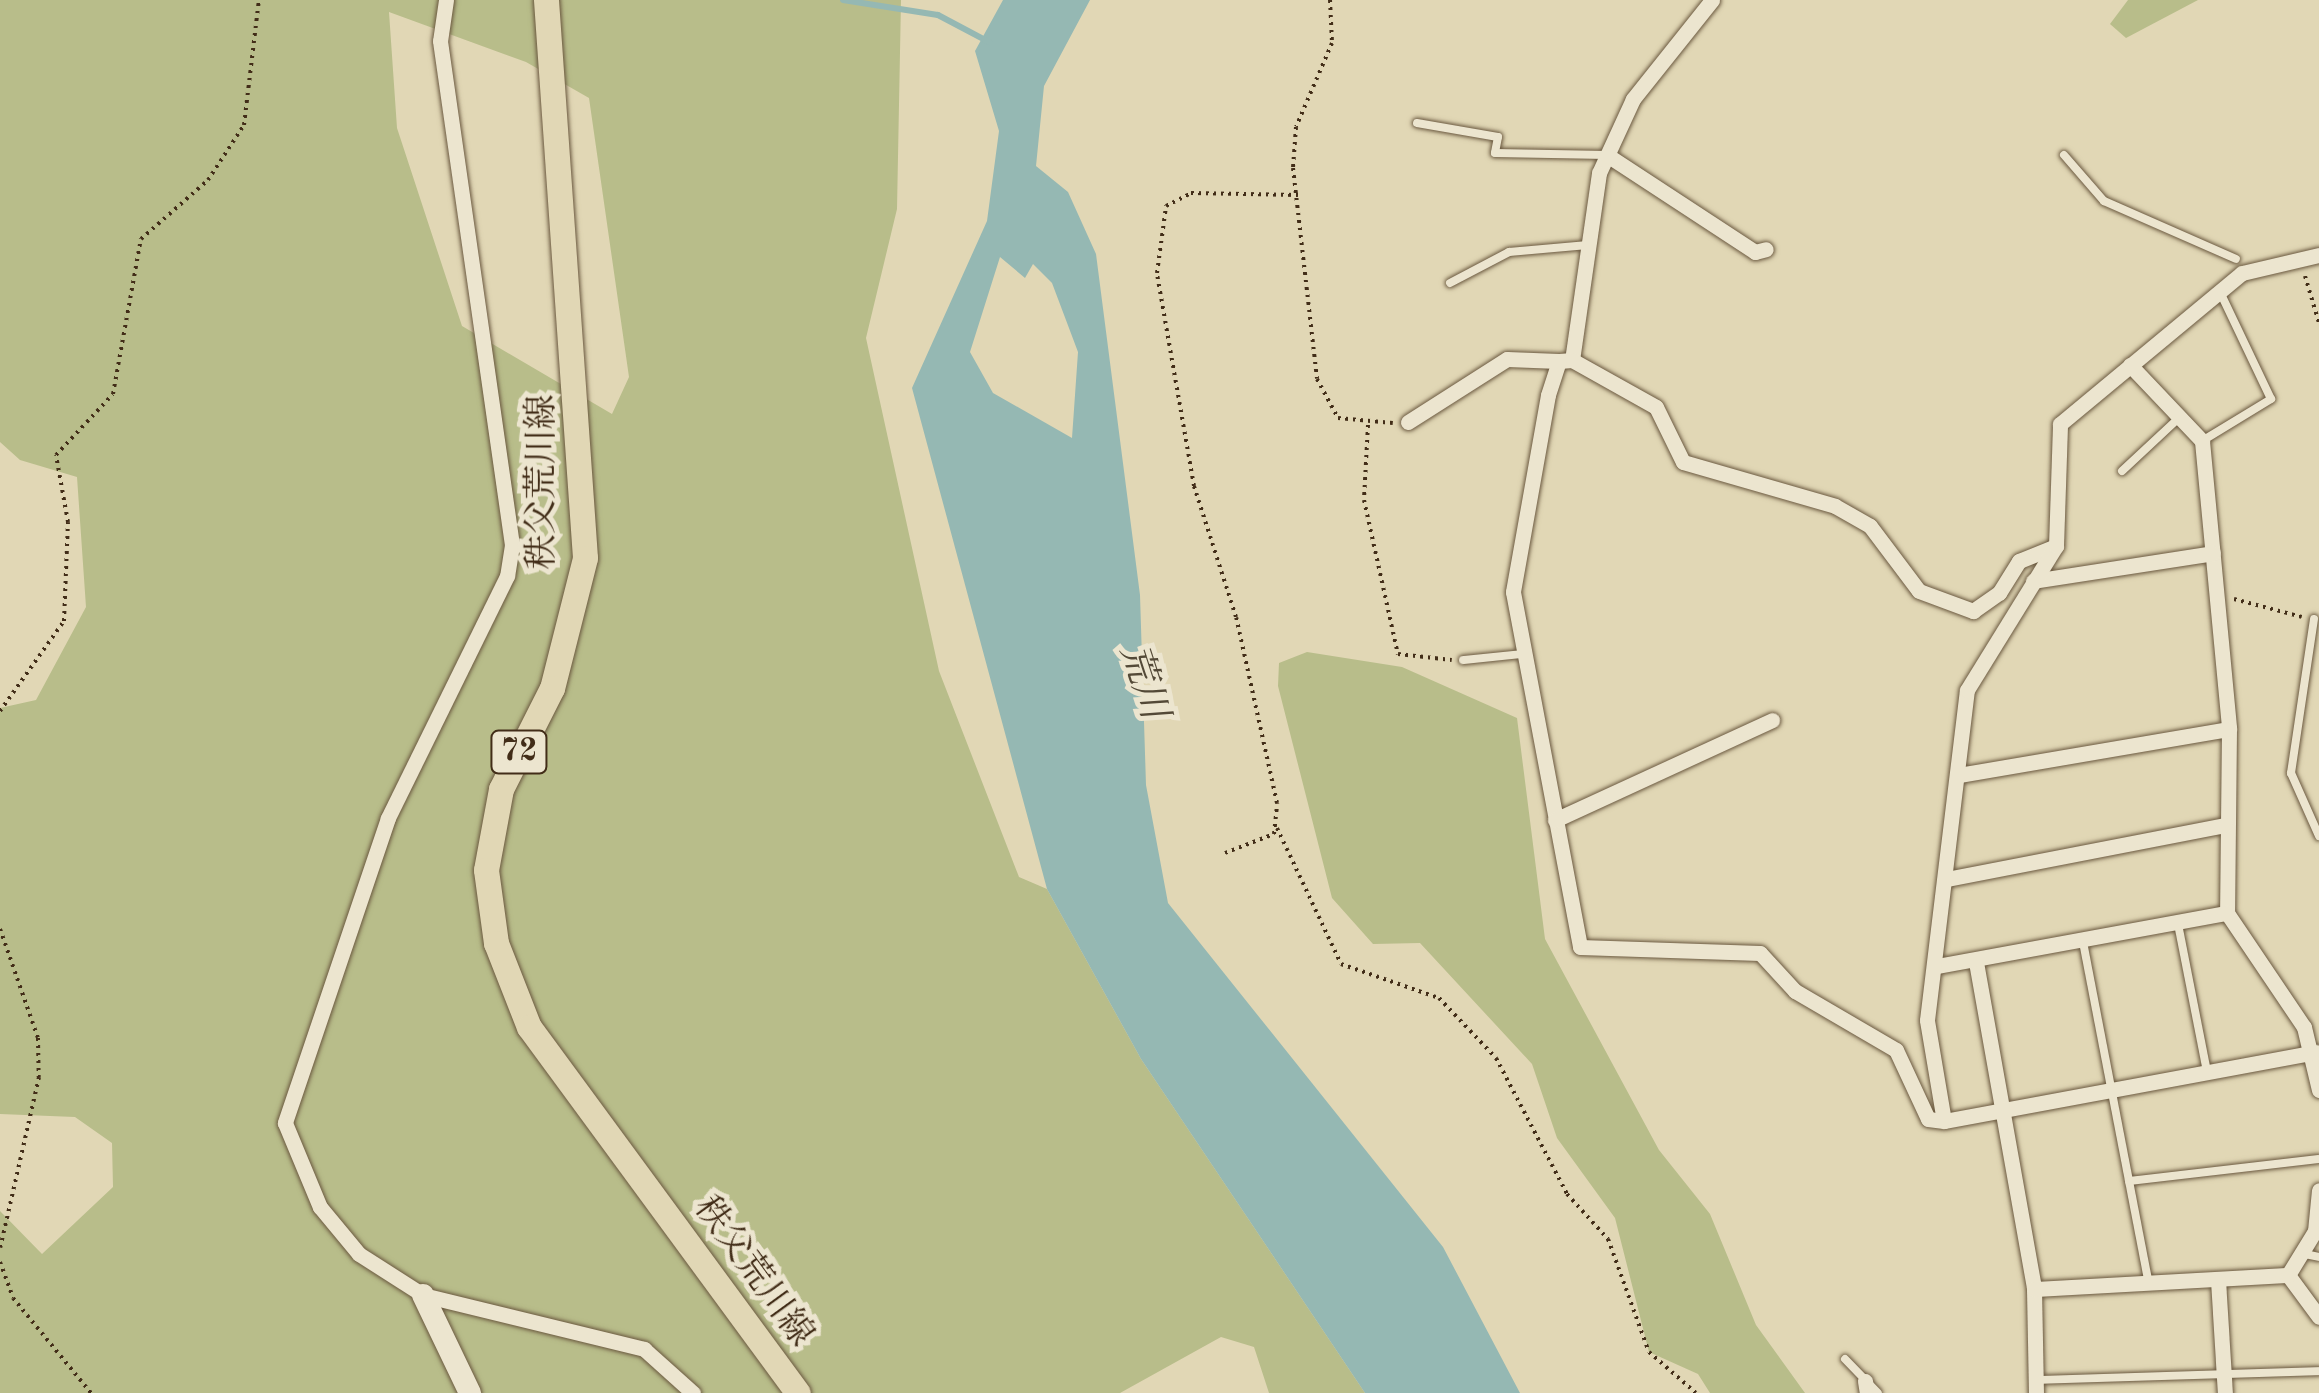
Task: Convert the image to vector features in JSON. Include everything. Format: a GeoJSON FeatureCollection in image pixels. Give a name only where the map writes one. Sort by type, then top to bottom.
{"type":"FeatureCollection","features":[{"type":"Feature","properties":{"kind":"main road","name":"秩父荒川線"},"geometry":{"type":"LineString","coordinates":[[545,12],[578,371],[585,558],[552,688],[501,789],[486,870],[496,944],[529,1027],[798,1393]]}},
{"type":"Feature","properties":{"kind":"street"},"geometry":{"type":"LineString","coordinates":[[446,0],[440,41],[510,527],[508,576],[388,818],[285,1123],[320,1207],[359,1254],[423,1295],[644,1349],[694,1393]]}},
{"type":"Feature","properties":{"kind":"street"},"geometry":{"type":"LineString","coordinates":[[1712,0],[1633,100],[1608,156],[1566,360],[1528,476],[1513,592],[1580,948],[1760,952],[1795,991],[1896,1050],[1928,1119],[1944,1121],[2112,1092],[2316,1052]]}},
{"type":"Feature","properties":{"kind":"street"},"geometry":{"type":"LineString","coordinates":[[1608,156],[1754,252],[1766,249]]}},
{"type":"Feature","properties":{"kind":"street"},"geometry":{"type":"LineString","coordinates":[[1944,1121],[1927,1020],[1937,966],[1968,690],[2056,546],[2060,424],[2242,273],[2319,255]]}},
{"type":"Feature","properties":{"kind":"street"},"geometry":{"type":"LineString","coordinates":[[1408,422],[1507,359],[1566,360],[1656,408],[1683,462],[1835,506],[1870,526],[1918,591],[1973,611],[1999,593],[2019,561],[2056,546]]}},
{"type":"Feature","properties":{"kind":"street"},"geometry":{"type":"LineString","coordinates":[[2130,365],[2202,440],[2219,595],[2228,729],[2227,913],[2304,1027],[2316,1052],[2319,1090]]}},
{"type":"Feature","properties":{"kind":"street"},"geometry":{"type":"LineString","coordinates":[[2033,581],[2213,553]]}},
{"type":"Feature","properties":{"kind":"street"},"geometry":{"type":"LineString","coordinates":[[1554,820],[1772,720]]}},
{"type":"Feature","properties":{"kind":"street"},"geometry":{"type":"LineString","coordinates":[[1959,776],[2228,729]]}},
{"type":"Feature","properties":{"kind":"street"},"geometry":{"type":"LineString","coordinates":[[1946,879],[2225,825]]}},
{"type":"Feature","properties":{"kind":"street"},"geometry":{"type":"LineString","coordinates":[[1937,966],[1976,962],[2227,913]]}},
{"type":"Feature","properties":{"kind":"street"},"geometry":{"type":"LineString","coordinates":[[1976,962],[2007,1110],[2034,1290],[2037,1387]]}},
{"type":"Feature","properties":{"kind":"street"},"geometry":{"type":"LineString","coordinates":[[2304,1027],[2319,1016]]}},
{"type":"Feature","properties":{"kind":"street"},"geometry":{"type":"LineString","coordinates":[[2034,1290],[2288,1275],[2312,1255],[2319,1190]]}},
{"type":"Feature","properties":{"kind":"street"},"geometry":{"type":"LineString","coordinates":[[2288,1275],[2319,1318]]}},
{"type":"Feature","properties":{"kind":"street"},"geometry":{"type":"LineString","coordinates":[[2218,1280],[2225,1393]]}},
{"type":"Feature","properties":{"kind":"street"},"geometry":{"type":"LineString","coordinates":[[423,1295],[470,1393]]}},
{"type":"Feature","properties":{"kind":"lane"},"geometry":{"type":"LineString","coordinates":[[1416,124],[1498,138],[1495,153],[1608,156]]}},
{"type":"Feature","properties":{"kind":"lane"},"geometry":{"type":"LineString","coordinates":[[2064,155],[2104,200],[2236,259]]}},
{"type":"Feature","properties":{"kind":"lane"},"geometry":{"type":"LineString","coordinates":[[1450,283],[1510,252],[1589,245]]}},
{"type":"Feature","properties":{"kind":"lane"},"geometry":{"type":"LineString","coordinates":[[2202,440],[2271,399],[2220,292]]}},
{"type":"Feature","properties":{"kind":"lane"},"geometry":{"type":"LineString","coordinates":[[2122,471],[2180,417]]}},
{"type":"Feature","properties":{"kind":"lane"},"geometry":{"type":"LineString","coordinates":[[2314,619],[2291,772],[2319,836]]}},
{"type":"Feature","properties":{"kind":"lane"},"geometry":{"type":"LineString","coordinates":[[1462,660],[1522,654]]}},
{"type":"Feature","properties":{"kind":"lane"},"geometry":{"type":"LineString","coordinates":[[2178,924],[2208,1074]]}},
{"type":"Feature","properties":{"kind":"lane"},"geometry":{"type":"LineString","coordinates":[[2082,942],[2149,1283]]}},
{"type":"Feature","properties":{"kind":"lane"},"geometry":{"type":"LineString","coordinates":[[2130,1182],[2319,1159]]}},
{"type":"Feature","properties":{"kind":"lane"},"geometry":{"type":"LineString","coordinates":[[1846,1359],[1866,1387],[1878,1393]]}},
{"type":"Feature","properties":{"kind":"lane"},"geometry":{"type":"LineString","coordinates":[[2037,1387],[2224,1370],[2319,1370]]}},
{"type":"Feature","properties":{"kind":"path"},"geometry":{"type":"LineString","coordinates":[[0,711],[64,621],[68,522],[56,455],[113,394],[142,239],[208,180],[244,125],[259,0]]}},
{"type":"Feature","properties":{"kind":"path"},"geometry":{"type":"LineString","coordinates":[[1330,0],[1332,43],[1296,127],[1298,195],[1323,405],[1368,424],[1408,422]]}},
{"type":"Feature","properties":{"kind":"path"},"geometry":{"type":"LineString","coordinates":[[1298,195],[1191,193],[1166,206],[1157,273],[1186,452],[1236,617],[1277,828],[1341,964],[1439,998],[1496,1058],[1567,1194],[1608,1240],[1650,1352],[1696,1393]]}},
{"type":"Feature","properties":{"kind":"path"},"geometry":{"type":"LineString","coordinates":[[2298,258],[2319,323]]}},
{"type":"Feature","properties":{"kind":"path"},"geometry":{"type":"LineString","coordinates":[[1368,424],[1364,500],[1398,654],[1462,660]]}},
{"type":"Feature","properties":{"kind":"path"},"geometry":{"type":"LineString","coordinates":[[2219,595],[2314,619]]}},
{"type":"Feature","properties":{"kind":"path"},"geometry":{"type":"LineString","coordinates":[[1226,853],[1277,828]]}},
{"type":"Feature","properties":{"kind":"path"},"geometry":{"type":"LineString","coordinates":[[0,929],[38,1038],[40,1077],[0,1248]]}},
{"type":"Feature","properties":{"kind":"path"},"geometry":{"type":"LineString","coordinates":[[0,1262],[13,1298],[91,1393]]}},
{"type":"Feature","properties":{"kind":"green space"},"geometry":{"type":"Polygon","coordinates":[[[0,0],[901,0],[897,209],[866,338],[939,671],[1019,877],[1047,889],[1141,1059],[1365,1393],[1269,1393],[1254,1347],[1221,1337],[1120,1393],[0,1393],[0,1211],[42,1254],[113,1187],[112,1143],[75,1117],[0,1114],[0,708],[36,700],[86,607],[77,477],[20,460],[0,442],[0,0]],[[389,12],[397,128],[462,326],[612,414],[629,377],[589,98],[526,62],[389,12]]]}},
{"type":"Feature","properties":{"kind":"green space"},"geometry":{"type":"Polygon","coordinates":[[[2128,0],[2198,0],[2126,38],[2110,24],[2128,0]]]}},
{"type":"Feature","properties":{"kind":"green space"},"geometry":{"type":"Polygon","coordinates":[[[1307,652],[1402,667],[1517,718],[1545,939],[1659,1150],[1710,1214],[1756,1325],[1805,1393],[1710,1393],[1698,1374],[1649,1352],[1615,1218],[1557,1138],[1532,1064],[1420,943],[1373,944],[1332,898],[1278,686],[1279,663],[1307,652]]]}},
{"type":"Feature","properties":{"kind":"water","name":"荒川"},"geometry":{"type":"Polygon","coordinates":[[[1003,0],[1090,0],[1044,86],[1036,166],[1068,192],[1096,254],[1140,595],[1146,785],[1168,903],[1443,1247],[1520,1393],[1365,1393],[1141,1059],[1047,889],[912,388],[987,221],[999,131],[975,51],[1003,0]],[[1000,257],[970,352],[993,393],[1072,438],[1078,352],[1052,283],[1033,264],[1025,278],[1000,257]]]}},
{"type":"Feature","properties":{"kind":"waterway"},"geometry":{"type":"LineString","coordinates":[[843,0],[938,15],[989,42]]}}]}
